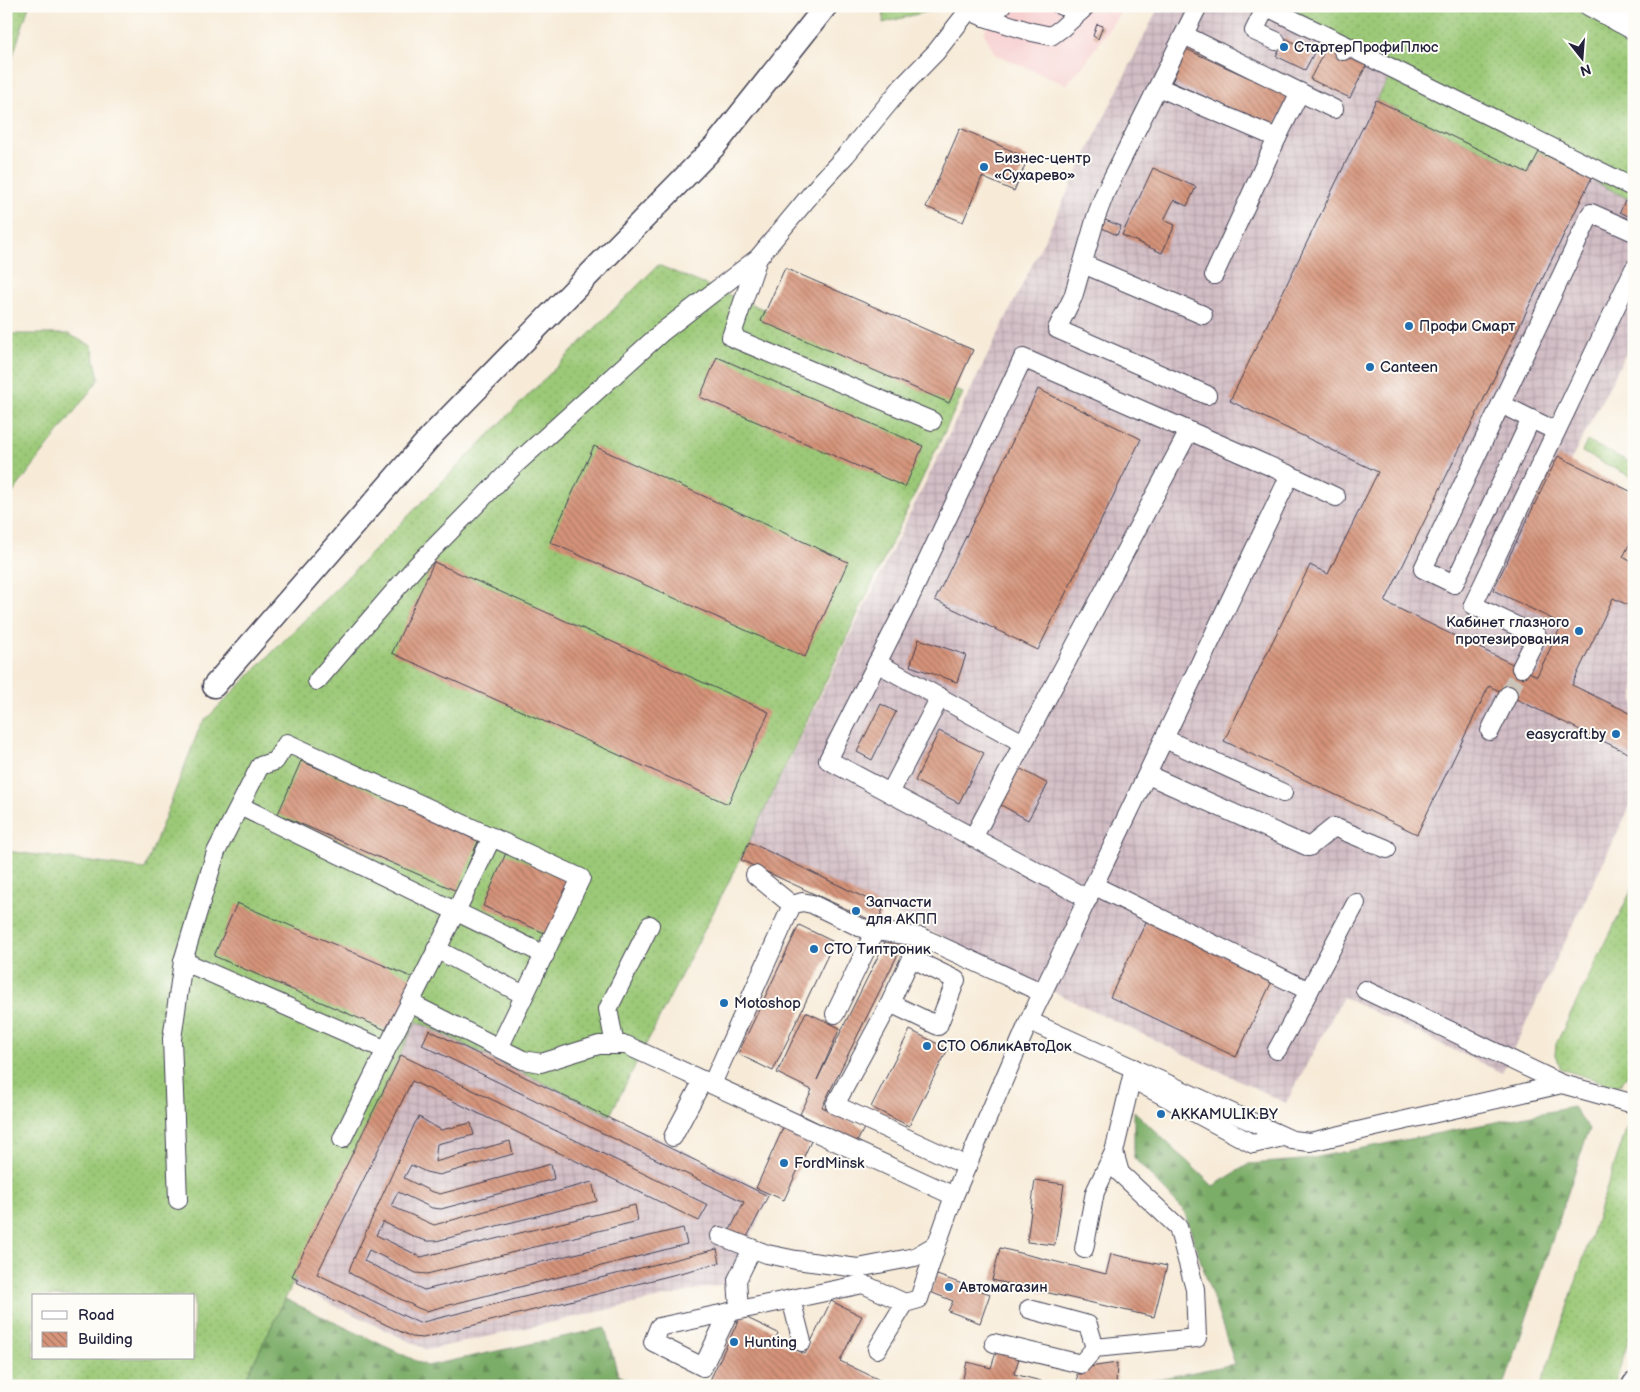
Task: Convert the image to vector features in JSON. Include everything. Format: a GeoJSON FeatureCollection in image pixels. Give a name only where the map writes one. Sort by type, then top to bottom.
{"type":"FeatureCollection","features":[{"type":"Feature","properties":{"kind":"main road"},"geometry":{"type":"LineString","coordinates":[[214,686],[432,435],[715,146],[826,6]]}},
{"type":"Feature","properties":{"kind":"lane"},"geometry":{"type":"LineString","coordinates":[[317,682],[416,566],[517,463],[662,332],[758,258],[902,87],[976,11],[1002,6]]}},
{"type":"Feature","properties":{"kind":"lane"},"geometry":{"type":"LineString","coordinates":[[1198,6],[1105,193],[1096,217],[1073,298],[1057,329],[1207,395]]}},
{"type":"Feature","properties":{"kind":"lane"},"geometry":{"type":"LineString","coordinates":[[1588,6],[1626,27],[1628,6]]}},
{"type":"Feature","properties":{"kind":"lane"},"geometry":{"type":"LineString","coordinates":[[976,11],[1032,32],[1051,36],[1062,28],[1074,7]]}},
{"type":"Feature","properties":{"kind":"lane"},"geometry":{"type":"LineString","coordinates":[[1276,41],[1254,31],[1265,7],[1344,48],[1634,188]]}},
{"type":"Feature","properties":{"kind":"lane"},"geometry":{"type":"LineString","coordinates":[[1184,35],[1334,109]]}},
{"type":"Feature","properties":{"kind":"lane"},"geometry":{"type":"LineString","coordinates":[[1158,87],[1277,138]]}},
{"type":"Feature","properties":{"kind":"lane"},"geometry":{"type":"LineString","coordinates":[[1214,275],[1300,92]]}},
{"type":"Feature","properties":{"kind":"lane"},"geometry":{"type":"LineString","coordinates":[[1531,419],[1454,584],[1423,569],[1592,212],[1634,232]]}},
{"type":"Feature","properties":{"kind":"lane"},"geometry":{"type":"LineString","coordinates":[[758,258],[731,337],[932,421]]}},
{"type":"Feature","properties":{"kind":"lane"},"geometry":{"type":"LineString","coordinates":[[1083,264],[1202,315]]}},
{"type":"Feature","properties":{"kind":"lane"},"geometry":{"type":"LineString","coordinates":[[1521,668],[1537,636],[1473,605],[1634,269]]}},
{"type":"Feature","properties":{"kind":"lane"},"geometry":{"type":"LineString","coordinates":[[1309,991],[973,838],[828,760],[905,608],[1023,358],[1336,497]]}},
{"type":"Feature","properties":{"kind":"lane"},"geometry":{"type":"LineString","coordinates":[[1501,404],[1556,431]]}},
{"type":"Feature","properties":{"kind":"lane"},"geometry":{"type":"LineString","coordinates":[[973,838],[1189,431]]}},
{"type":"Feature","properties":{"kind":"lane"},"geometry":{"type":"LineString","coordinates":[[752,1248],[737,1280],[734,1311],[863,1284],[905,1303],[920,1299],[954,1196],[1029,1021],[1290,475]]}},
{"type":"Feature","properties":{"kind":"lane"},"geometry":{"type":"LineString","coordinates":[[877,663],[1023,743]]}},
{"type":"Feature","properties":{"kind":"lane"},"geometry":{"type":"LineString","coordinates":[[1490,732],[1508,695]]}},
{"type":"Feature","properties":{"kind":"lane"},"geometry":{"type":"LineString","coordinates":[[890,793],[940,697]]}},
{"type":"Feature","properties":{"kind":"lane"},"geometry":{"type":"LineString","coordinates":[[1165,739],[1283,793]]}},
{"type":"Feature","properties":{"kind":"lane"},"geometry":{"type":"LineString","coordinates":[[178,1200],[172,1039],[183,961],[216,852],[260,766],[275,761],[287,742],[581,878],[499,1048]]}},
{"type":"Feature","properties":{"kind":"lane"},"geometry":{"type":"LineString","coordinates":[[1148,774],[1309,848],[1334,827],[1387,849]]}},
{"type":"Feature","properties":{"kind":"lane"},"geometry":{"type":"LineString","coordinates":[[240,806],[545,955]]}},
{"type":"Feature","properties":{"kind":"lane"},"geometry":{"type":"LineString","coordinates":[[342,1139],[436,949],[456,913],[492,837]]}},
{"type":"Feature","properties":{"kind":"lane"},"geometry":{"type":"LineString","coordinates":[[755,875],[792,905]]}},
{"type":"Feature","properties":{"kind":"lane"},"geometry":{"type":"LineString","coordinates":[[673,1137],[707,1082],[792,905],[802,902],[812,904],[859,927],[921,937],[1043,993]]}},
{"type":"Feature","properties":{"kind":"lane"},"geometry":{"type":"LineString","coordinates":[[1277,1050],[1356,903]]}},
{"type":"Feature","properties":{"kind":"lane"},"geometry":{"type":"LineString","coordinates":[[615,1045],[608,1009],[650,925]]}},
{"type":"Feature","properties":{"kind":"lane"},"geometry":{"type":"LineString","coordinates":[[835,1014],[875,931]]}},
{"type":"Feature","properties":{"kind":"lane"},"geometry":{"type":"LineString","coordinates":[[436,949],[524,995]]}},
{"type":"Feature","properties":{"kind":"lane"},"geometry":{"type":"LineString","coordinates":[[183,961],[386,1050]]}},
{"type":"Feature","properties":{"kind":"lane"},"geometry":{"type":"LineString","coordinates":[[1365,990],[1562,1084],[1634,1104]]}},
{"type":"Feature","properties":{"kind":"lane"},"geometry":{"type":"LineString","coordinates":[[410,1003],[523,1060],[541,1063],[599,1046],[626,1045],[954,1196]]}},
{"type":"Feature","properties":{"kind":"lane"},"geometry":{"type":"LineString","coordinates":[[890,1003],[835,1105],[967,1166]]}},
{"type":"Feature","properties":{"kind":"lane"},"geometry":{"type":"LineString","coordinates":[[1029,1021],[1133,1074],[1292,1140],[1310,1142],[1562,1084]]}},
{"type":"Feature","properties":{"kind":"lane"},"geometry":{"type":"LineString","coordinates":[[1084,1249],[1095,1192],[1114,1152],[1133,1074]]}},
{"type":"Feature","properties":{"kind":"lane"},"geometry":{"type":"LineString","coordinates":[[994,1343],[1081,1364],[1095,1348],[1197,1338],[1195,1289],[1178,1227],[1120,1173],[1114,1152]]}},
{"type":"Feature","properties":{"kind":"lane"},"geometry":{"type":"LineString","coordinates":[[720,1236],[767,1254],[796,1260],[858,1268],[915,1257],[937,1244]]}},
{"type":"Feature","properties":{"kind":"lane"},"geometry":{"type":"LineString","coordinates":[[791,1299],[802,1342]]}},
{"type":"Feature","properties":{"kind":"lane"},"geometry":{"type":"LineString","coordinates":[[877,1349],[905,1303]]}},
{"type":"Feature","properties":{"kind":"lane"},"geometry":{"type":"LineString","coordinates":[[1029,1309],[1088,1325],[1095,1348]]}},
{"type":"Feature","properties":{"kind":"shaded area"},"geometry":{"type":"Polygon","coordinates":[[[997,6],[1125,6],[1085,63],[1066,85],[995,54],[984,33],[997,6]]]}},
{"type":"Feature","properties":{"kind":"shaded area"},"geometry":{"type":"Polygon","coordinates":[[[1159,6],[1248,6],[1391,74],[1376,99],[1529,173],[1539,152],[1634,202],[1634,338],[1570,462],[1634,535],[1623,557],[1634,563],[1634,798],[1502,1073],[1343,997],[1286,1103],[749,842],[1159,6]]]}},
{"type":"Feature","properties":{"kind":"shaded area"},"geometry":{"type":"Polygon","coordinates":[[[189,856],[519,1071],[771,1193],[728,1283],[427,1350],[292,1285],[373,1112],[189,856]]]}},
{"type":"Feature","properties":{"kind":"green space"},"geometry":{"type":"Polygon","coordinates":[[[6,6],[29,6],[6,77],[6,6]]]}},
{"type":"Feature","properties":{"kind":"green space"},"geometry":{"type":"Polygon","coordinates":[[[884,6],[939,6],[937,9],[883,23],[884,6]]]}},
{"type":"Feature","properties":{"kind":"green space"},"geometry":{"type":"Polygon","coordinates":[[[1248,6],[1568,6],[1634,39],[1634,202],[1539,152],[1528,173],[1376,100],[1391,75],[1248,6]]]}},
{"type":"Feature","properties":{"kind":"green space"},"geometry":{"type":"Polygon","coordinates":[[[658,265],[963,393],[749,842],[610,1115],[416,1021],[292,1285],[242,1386],[6,1386],[6,851],[145,869],[201,724],[658,265]]]}},
{"type":"Feature","properties":{"kind":"green space"},"geometry":{"type":"Polygon","coordinates":[[[6,334],[68,334],[92,346],[99,379],[8,499],[6,522],[6,334]]]}},
{"type":"Feature","properties":{"kind":"green space"},"geometry":{"type":"Polygon","coordinates":[[[1587,441],[1634,464],[1634,478],[1582,452],[1587,441]]]}},
{"type":"Feature","properties":{"kind":"green space"},"geometry":{"type":"Polygon","coordinates":[[[1634,885],[1634,1058],[1627,1076],[1621,1084],[1615,1086],[1561,1069],[1555,1055],[1556,1044],[1634,885]]]}},
{"type":"Feature","properties":{"kind":"green space"},"geometry":{"type":"Polygon","coordinates":[[[1573,1107],[1589,1129],[1504,1386],[1122,1386],[1235,1364],[1184,1211],[1134,1158],[1134,1111],[1213,1186],[1249,1164],[1302,1160],[1573,1107]]]}},
{"type":"Feature","properties":{"kind":"green space"},"geometry":{"type":"Polygon","coordinates":[[[1632,1112],[1634,1112],[1634,1323],[1614,1386],[1541,1386],[1632,1112]]]}},
{"type":"Feature","properties":{"kind":"green space"},"geometry":{"type":"Polygon","coordinates":[[[285,1299],[427,1366],[605,1328],[618,1375],[638,1386],[242,1386],[285,1299]]]}},
{"type":"Feature","properties":{"kind":"building"},"geometry":{"type":"Polygon","coordinates":[[[1097,24],[1103,26],[1098,39],[1093,36],[1097,24]]]}},
{"type":"Feature","properties":{"kind":"building"},"geometry":{"type":"Polygon","coordinates":[[[1285,38],[1314,53],[1305,70],[1276,56],[1285,38]]]}},
{"type":"Feature","properties":{"kind":"building"},"geometry":{"type":"Polygon","coordinates":[[[1328,44],[1367,64],[1350,98],[1310,79],[1328,44]]]}},
{"type":"Feature","properties":{"kind":"building"},"geometry":{"type":"Polygon","coordinates":[[[1186,49],[1289,96],[1274,128],[1172,82],[1186,49]]]}},
{"type":"Feature","properties":{"kind":"building"},"geometry":{"type":"Polygon","coordinates":[[[1376,100],[1528,173],[1539,152],[1592,177],[1385,602],[1537,676],[1562,624],[1493,590],[1558,456],[1634,493],[1634,535],[1623,557],[1634,563],[1634,608],[1613,598],[1572,685],[1634,715],[1634,756],[1489,686],[1417,834],[1224,741],[1310,565],[1328,574],[1378,472],[1230,401],[1376,100]]]}},
{"type":"Feature","properties":{"kind":"building","name":"Бизнес-центр «Сухарево»"},"geometry":{"type":"Polygon","coordinates":[[[960,128],[1028,158],[1014,191],[982,177],[963,222],[926,207],[960,128]]]}},
{"type":"Feature","properties":{"kind":"building"},"geometry":{"type":"Polygon","coordinates":[[[1153,168],[1196,187],[1187,206],[1174,200],[1164,220],[1175,225],[1162,253],[1122,235],[1153,168]]]}},
{"type":"Feature","properties":{"kind":"building"},"geometry":{"type":"Polygon","coordinates":[[[1625,201],[1634,205],[1634,219],[1620,212],[1625,201]]]}},
{"type":"Feature","properties":{"kind":"building"},"geometry":{"type":"Polygon","coordinates":[[[1105,220],[1121,226],[1117,235],[1102,228],[1105,220]]]}},
{"type":"Feature","properties":{"kind":"building"},"geometry":{"type":"Polygon","coordinates":[[[785,268],[973,350],[949,403],[761,321],[785,268]]]}},
{"type":"Feature","properties":{"kind":"building"},"geometry":{"type":"Polygon","coordinates":[[[717,357],[923,446],[905,487],[700,397],[717,357]]]}},
{"type":"Feature","properties":{"kind":"building"},"geometry":{"type":"Polygon","coordinates":[[[1038,389],[1141,439],[1038,650],[935,600],[1038,389]]]}},
{"type":"Feature","properties":{"kind":"building"},"geometry":{"type":"Polygon","coordinates":[[[594,446],[848,562],[805,657],[550,542],[594,446]]]}},
{"type":"Feature","properties":{"kind":"building"},"geometry":{"type":"Polygon","coordinates":[[[434,562],[769,712],[728,804],[392,653],[434,562]]]}},
{"type":"Feature","properties":{"kind":"building"},"geometry":{"type":"Polygon","coordinates":[[[919,639],[966,655],[957,682],[910,666],[919,639]]]}},
{"type":"Feature","properties":{"kind":"building"},"geometry":{"type":"Polygon","coordinates":[[[881,704],[896,712],[872,760],[857,752],[881,704]]]}},
{"type":"Feature","properties":{"kind":"building"},"geometry":{"type":"Polygon","coordinates":[[[939,731],[984,753],[959,803],[915,781],[939,731]]]}},
{"type":"Feature","properties":{"kind":"building"},"geometry":{"type":"Polygon","coordinates":[[[301,761],[480,837],[457,891],[278,814],[301,761]]]}},
{"type":"Feature","properties":{"kind":"building"},"geometry":{"type":"Polygon","coordinates":[[[1019,768],[1048,784],[1028,820],[999,804],[1019,768]]]}},
{"type":"Feature","properties":{"kind":"building"},"geometry":{"type":"Polygon","coordinates":[[[749,842],[884,907],[877,923],[741,860],[749,842]]]}},
{"type":"Feature","properties":{"kind":"building"},"geometry":{"type":"Polygon","coordinates":[[[506,853],[572,883],[549,935],[483,906],[506,853]]]}},
{"type":"Feature","properties":{"kind":"building"},"geometry":{"type":"Polygon","coordinates":[[[237,903],[416,979],[393,1033],[214,956],[237,903]]]}},
{"type":"Feature","properties":{"kind":"building"},"geometry":{"type":"Polygon","coordinates":[[[1147,920],[1273,979],[1236,1057],[1110,997],[1147,920]]]}},
{"type":"Feature","properties":{"kind":"building"},"geometry":{"type":"Polygon","coordinates":[[[799,925],[834,942],[773,1071],[738,1054],[799,925]]]}},
{"type":"Feature","properties":{"kind":"building"},"geometry":{"type":"Polygon","coordinates":[[[888,936],[903,944],[822,1107],[864,1128],[857,1142],[800,1114],[812,1090],[777,1073],[806,1012],[840,1028],[817,1080],[888,936]]]}},
{"type":"Feature","properties":{"kind":"building"},"geometry":{"type":"Polygon","coordinates":[[[429,1030],[768,1196],[745,1241],[728,1234],[744,1202],[422,1045],[429,1030]]]}},
{"type":"Feature","properties":{"kind":"building"},"geometry":{"type":"Polygon","coordinates":[[[910,1030],[948,1049],[909,1126],[871,1107],[910,1030]]]}},
{"type":"Feature","properties":{"kind":"building"},"geometry":{"type":"Polygon","coordinates":[[[401,1055],[708,1205],[699,1221],[412,1081],[317,1274],[419,1323],[717,1249],[720,1263],[423,1338],[412,1337],[296,1282],[298,1279],[292,1276],[401,1055]]]}},
{"type":"Feature","properties":{"kind":"building"},"geometry":{"type":"Polygon","coordinates":[[[419,1117],[441,1130],[471,1123],[474,1135],[437,1144],[435,1162],[510,1141],[513,1154],[439,1175],[426,1172],[411,1165],[404,1178],[430,1191],[440,1194],[551,1164],[554,1179],[441,1209],[432,1208],[398,1192],[391,1206],[434,1225],[592,1182],[597,1201],[436,1241],[417,1238],[383,1222],[376,1235],[421,1257],[635,1205],[638,1221],[427,1274],[416,1273],[369,1250],[364,1261],[424,1290],[683,1228],[687,1244],[426,1311],[418,1308],[351,1274],[349,1271],[419,1117]]]}},
{"type":"Feature","properties":{"kind":"building","name":"FordMinsk"},"geometry":{"type":"Polygon","coordinates":[[[784,1126],[812,1139],[784,1200],[756,1188],[784,1126]]]}},
{"type":"Feature","properties":{"kind":"building"},"geometry":{"type":"Polygon","coordinates":[[[1035,1180],[1064,1184],[1055,1245],[1027,1242],[1035,1180]]]}},
{"type":"Feature","properties":{"kind":"building"},"geometry":{"type":"Polygon","coordinates":[[[1000,1248],[1106,1274],[1111,1254],[1167,1266],[1154,1317],[992,1280],[1000,1248]]]}},
{"type":"Feature","properties":{"kind":"building"},"geometry":{"type":"Polygon","coordinates":[[[937,1275],[990,1294],[980,1323],[948,1311],[953,1301],[930,1292],[937,1275]]]}},
{"type":"Feature","properties":{"kind":"building"},"geometry":{"type":"Polygon","coordinates":[[[831,1301],[862,1316],[840,1361],[892,1386],[753,1386],[751,1384],[750,1386],[722,1386],[710,1380],[741,1315],[778,1333],[775,1340],[805,1354],[831,1301]]]}},
{"type":"Feature","properties":{"kind":"building"},"geometry":{"type":"Polygon","coordinates":[[[997,1349],[1020,1355],[1014,1374],[1041,1381],[1040,1386],[961,1386],[967,1362],[991,1368],[997,1349]]]}},
{"type":"Feature","properties":{"kind":"building"},"geometry":{"type":"Polygon","coordinates":[[[1117,1363],[1116,1386],[1078,1385],[1077,1374],[1082,1374],[1082,1368],[1117,1363]]]}},
{"type":"Feature","properties":{"kind":"tunnel"},"geometry":{"type":"LineString","coordinates":[[1508,695],[1521,668]]}},
{"type":"Feature","properties":{"kind":"place","name":"СтартерПрофиПлюс"},"geometry":{"type":"Point","coordinates":[1284,47]}},
{"type":"Feature","properties":{"kind":"place","name":"Бизнес-центр «Сухарево»"},"geometry":{"type":"Point","coordinates":[984,167]}},
{"type":"Feature","properties":{"kind":"place","name":"Профи Смарт"},"geometry":{"type":"Point","coordinates":[1409,326]}},
{"type":"Feature","properties":{"kind":"place","name":"Canteen"},"geometry":{"type":"Point","coordinates":[1370,367]}},
{"type":"Feature","properties":{"kind":"place","name":"Кабинет глазного протезирования"},"geometry":{"type":"Point","coordinates":[1579,631]}},
{"type":"Feature","properties":{"kind":"place","name":"easycraft.by"},"geometry":{"type":"Point","coordinates":[1616,734]}},
{"type":"Feature","properties":{"kind":"place","name":"Запчасти для АКПП"},"geometry":{"type":"Point","coordinates":[856,911]}},
{"type":"Feature","properties":{"kind":"place","name":"СТО Типтроник"},"geometry":{"type":"Point","coordinates":[814,949]}},
{"type":"Feature","properties":{"kind":"place","name":"Motoshop"},"geometry":{"type":"Point","coordinates":[724,1003]}},
{"type":"Feature","properties":{"kind":"place","name":"СТО ОбликАвтоДок"},"geometry":{"type":"Point","coordinates":[927,1046]}},
{"type":"Feature","properties":{"kind":"place","name":"AKKAMULIK.BY"},"geometry":{"type":"Point","coordinates":[1161,1114]}},
{"type":"Feature","properties":{"kind":"place","name":"FordMinsk"},"geometry":{"type":"Point","coordinates":[784,1163]}},
{"type":"Feature","properties":{"kind":"place","name":"Автомагазин"},"geometry":{"type":"Point","coordinates":[949,1287]}},
{"type":"Feature","properties":{"kind":"place","name":"Hunting"},"geometry":{"type":"Point","coordinates":[734,1342]}}]}
